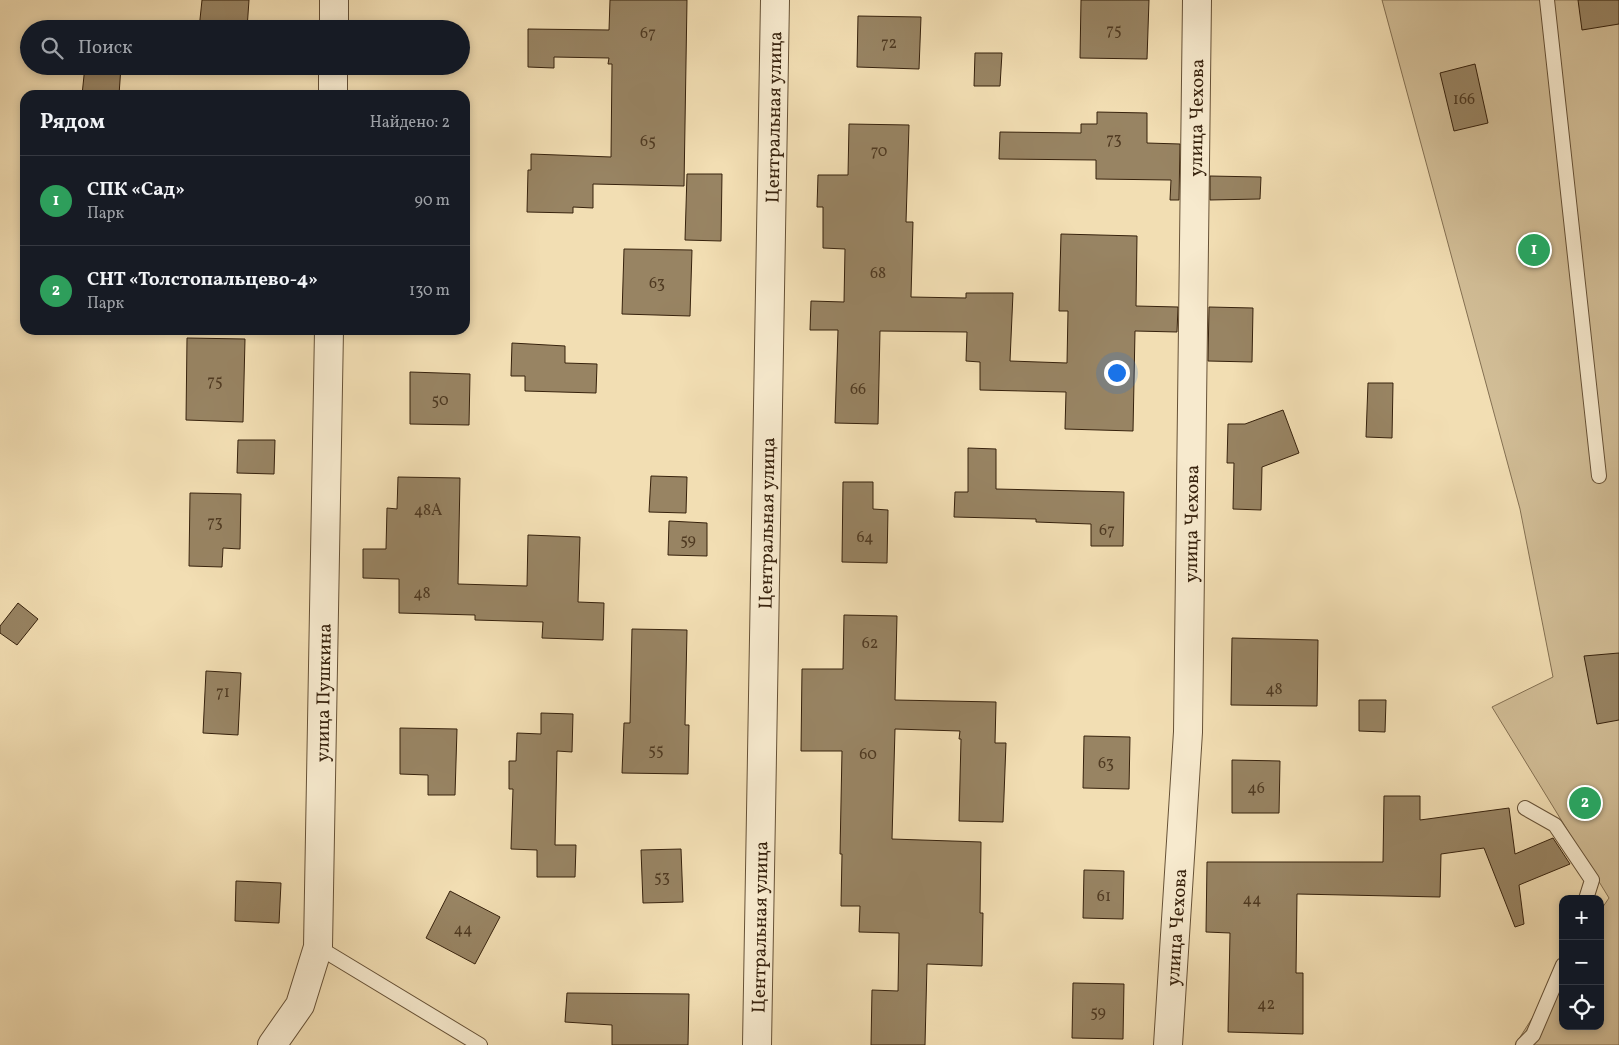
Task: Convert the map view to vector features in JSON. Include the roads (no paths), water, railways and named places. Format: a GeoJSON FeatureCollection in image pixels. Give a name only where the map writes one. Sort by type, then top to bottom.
{"type":"FeatureCollection","features":[{"type":"Feature","properties":{"kind":"street"},"geometry":{"type":"LineString","coordinates":[[334,0],[334,20]]}},
{"type":"Feature","properties":{"kind":"street","name":"Центральная улица"},"geometry":{"type":"LineString","coordinates":[[757,1045],[775,0]]}},
{"type":"Feature","properties":{"kind":"street","name":"улица Чехова"},"geometry":{"type":"LineString","coordinates":[[1168,1045],[1188,732],[1197,0]]}},
{"type":"Feature","properties":{"kind":"street"},"geometry":{"type":"LineString","coordinates":[[333,75],[333,90]]}},
{"type":"Feature","properties":{"kind":"street","name":"улица Пушкина"},"geometry":{"type":"LineString","coordinates":[[272,1045],[300,1005],[318,947],[328,335]]}},
{"type":"Feature","properties":{"kind":"lane"},"geometry":{"type":"LineString","coordinates":[[1547,0],[1599,476]]}},
{"type":"Feature","properties":{"kind":"lane"},"geometry":{"type":"LineString","coordinates":[[1525,808],[1555,825],[1592,880],[1587,895]]}},
{"type":"Feature","properties":{"kind":"lane"},"geometry":{"type":"LineString","coordinates":[[318,947],[480,1045]]}},
{"type":"Feature","properties":{"kind":"lane"},"geometry":{"type":"LineString","coordinates":[[1523,1045],[1532,1035],[1559,974]]}},
{"type":"Feature","properties":{"kind":"place","name":"СПК «Сад»"},"geometry":{"type":"Point","coordinates":[1534,250]}},
{"type":"Feature","properties":{"kind":"place","name":"СНТ «Толстопальцево-4»"},"geometry":{"type":"Point","coordinates":[1585,803]}}]}
